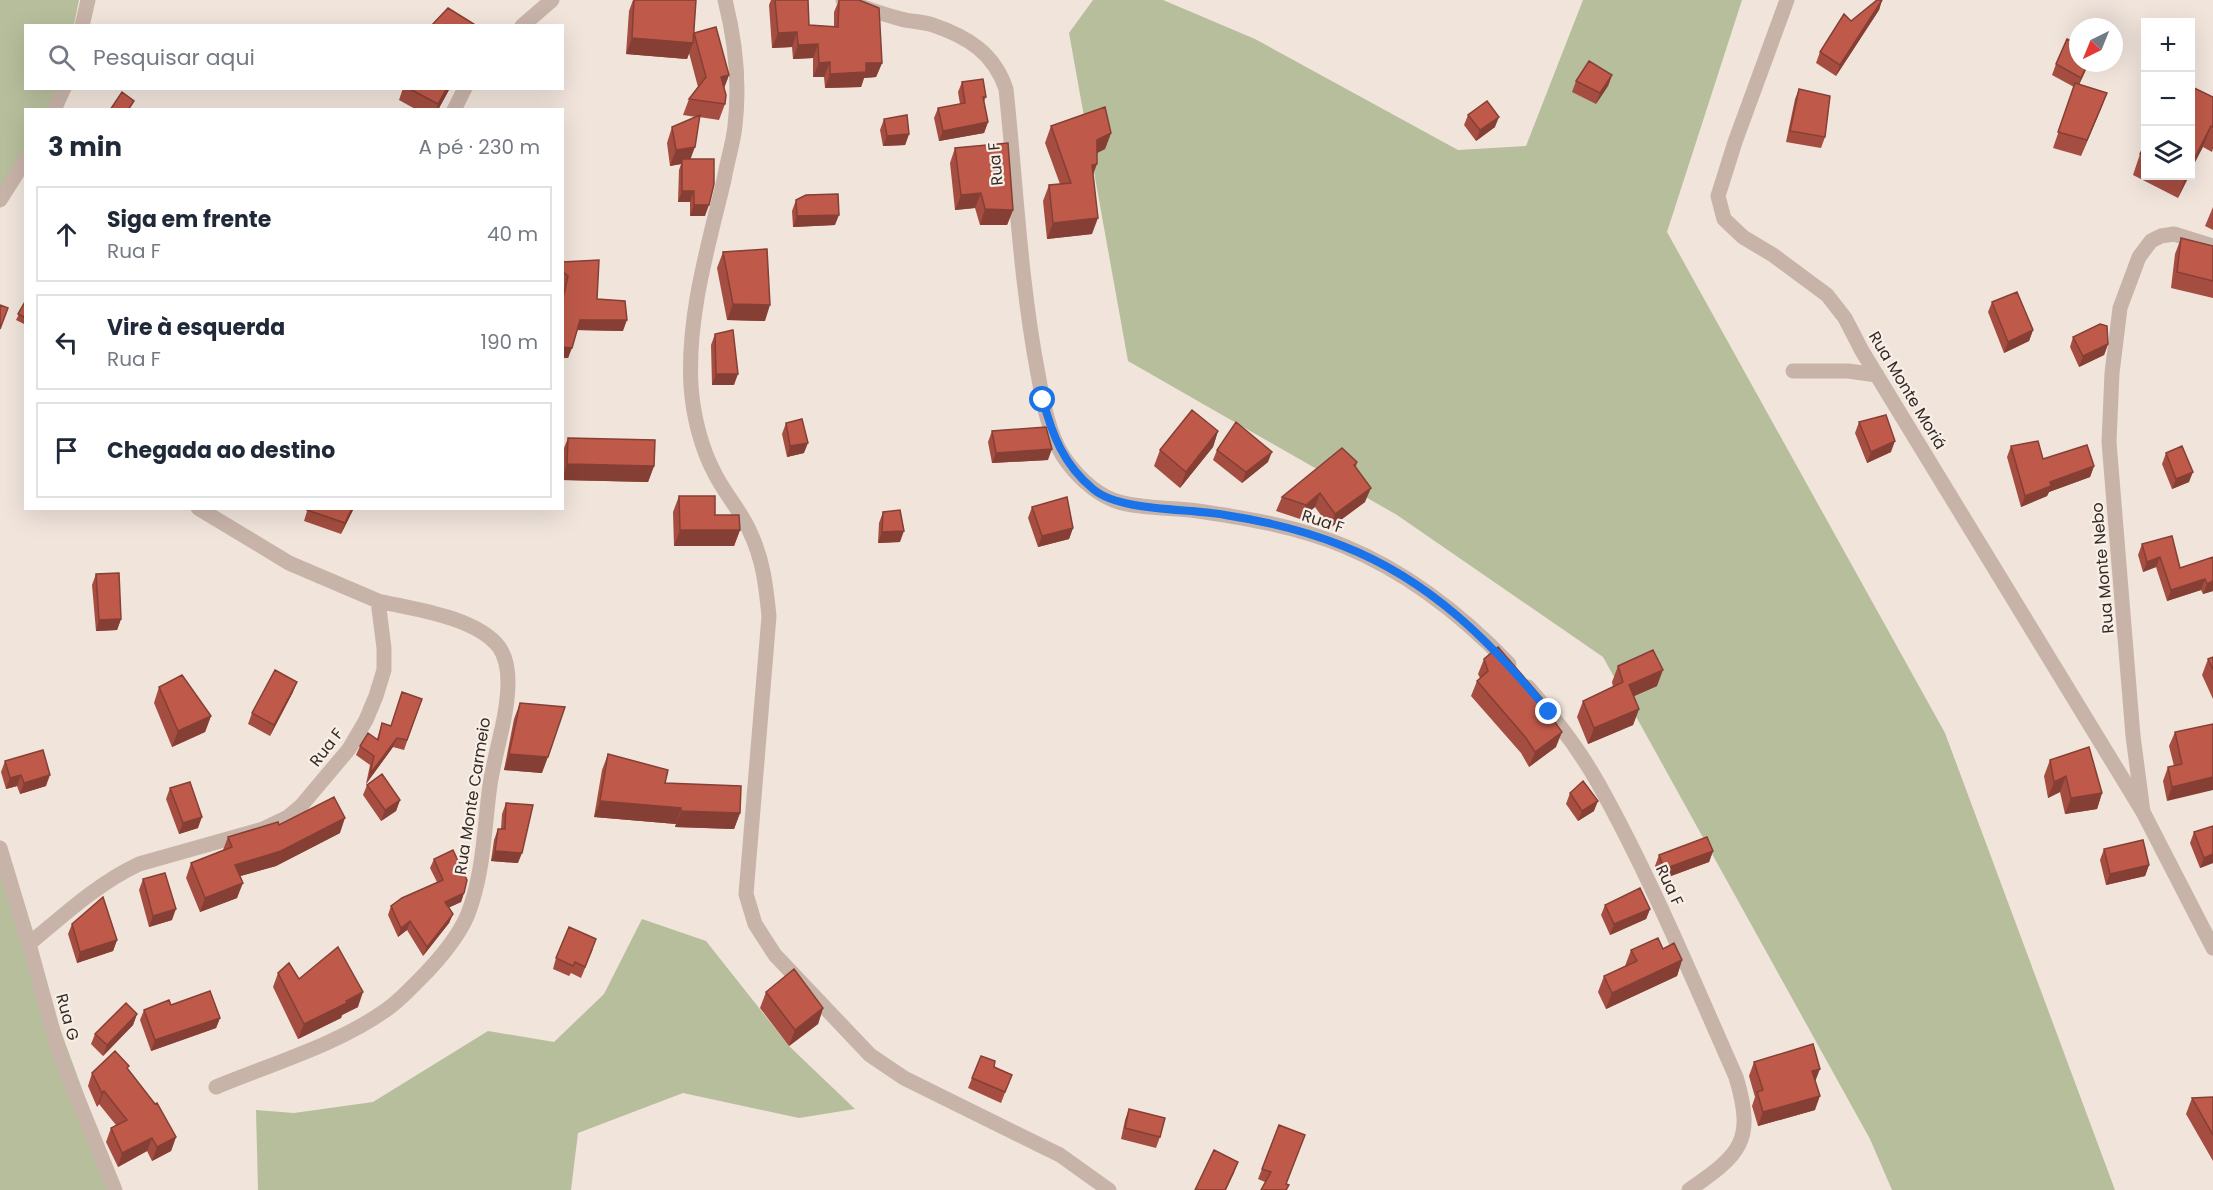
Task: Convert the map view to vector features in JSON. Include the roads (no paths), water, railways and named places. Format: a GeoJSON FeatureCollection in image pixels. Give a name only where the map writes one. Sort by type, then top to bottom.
{"type":"FeatureCollection","features":[{"type":"Feature","properties":{"kind":"street"},"geometry":{"type":"LineString","coordinates":[[82,24],[88,0]]}},
{"type":"Feature","properties":{"kind":"street"},"geometry":{"type":"LineString","coordinates":[[524,24],[552,0]]}},
{"type":"Feature","properties":{"kind":"street"},"geometry":{"type":"LineString","coordinates":[[725,0],[737,58],[735,127],[690,343],[691,388],[705,453],[714,473],[743,517],[765,573],[769,616],[746,894],[749,909],[755,924],[775,955],[870,1055],[904,1078],[1060,1155],[1110,1190]]}},
{"type":"Feature","properties":{"kind":"street","name":"Rua F"},"geometry":{"type":"LineString","coordinates":[[843,0],[903,20],[931,24],[960,37],[978,47],[993,61],[1001,75],[1006,89],[1033,348],[1051,430],[1062,455],[1076,473],[1094,490],[1115,501],[1224,514],[1277,526],[1344,546],[1383,565],[1414,583],[1468,623],[1488,642],[1549,712],[1577,750],[1598,782],[1646,876],[1736,1077],[1744,1103],[1745,1124],[1734,1154],[1722,1168],[1689,1190]]}},
{"type":"Feature","properties":{"kind":"street","name":"Rua Monte Moriá"},"geometry":{"type":"LineString","coordinates":[[1786,0],[1718,196],[1724,219],[1743,237],[1773,255],[1827,295],[1845,318],[1877,375],[2143,812]]}},
{"type":"Feature","properties":{"kind":"street"},"geometry":{"type":"LineString","coordinates":[[55,108],[62,90]]}},
{"type":"Feature","properties":{"kind":"street"},"geometry":{"type":"LineString","coordinates":[[455,108],[464,90]]}},
{"type":"Feature","properties":{"kind":"street"},"geometry":{"type":"LineString","coordinates":[[0,200],[24,162]]}},
{"type":"Feature","properties":{"kind":"street","name":"Rua Monte Nebo"},"geometry":{"type":"LineString","coordinates":[[2213,246],[2174,234],[2161,236],[2144,248],[2120,308],[2112,373],[2109,442],[2133,736],[2143,812],[2213,948]]}},
{"type":"Feature","properties":{"kind":"street"},"geometry":{"type":"LineString","coordinates":[[1793,371],[1848,370],[1877,375]]}},
{"type":"Feature","properties":{"kind":"street"},"geometry":{"type":"LineString","coordinates":[[201,510],[289,563],[378,601]]}},
{"type":"Feature","properties":{"kind":"street","name":"Rua F"},"geometry":{"type":"LineString","coordinates":[[29,944],[99,885],[123,871],[139,864],[263,829],[288,817],[301,806],[349,749],[366,720],[376,696],[384,670],[384,648],[378,601]]}},
{"type":"Feature","properties":{"kind":"street","name":"Rua Monte Carmeio"},"geometry":{"type":"LineString","coordinates":[[216,1087],[340,1037],[386,1010],[420,978],[450,944],[467,915],[483,858],[491,784],[504,713],[508,684],[504,655],[487,636],[458,621],[378,601]]}},
{"type":"Feature","properties":{"kind":"street","name":"Rua G"},"geometry":{"type":"LineString","coordinates":[[0,848],[59,1053],[115,1190]]}}]}
